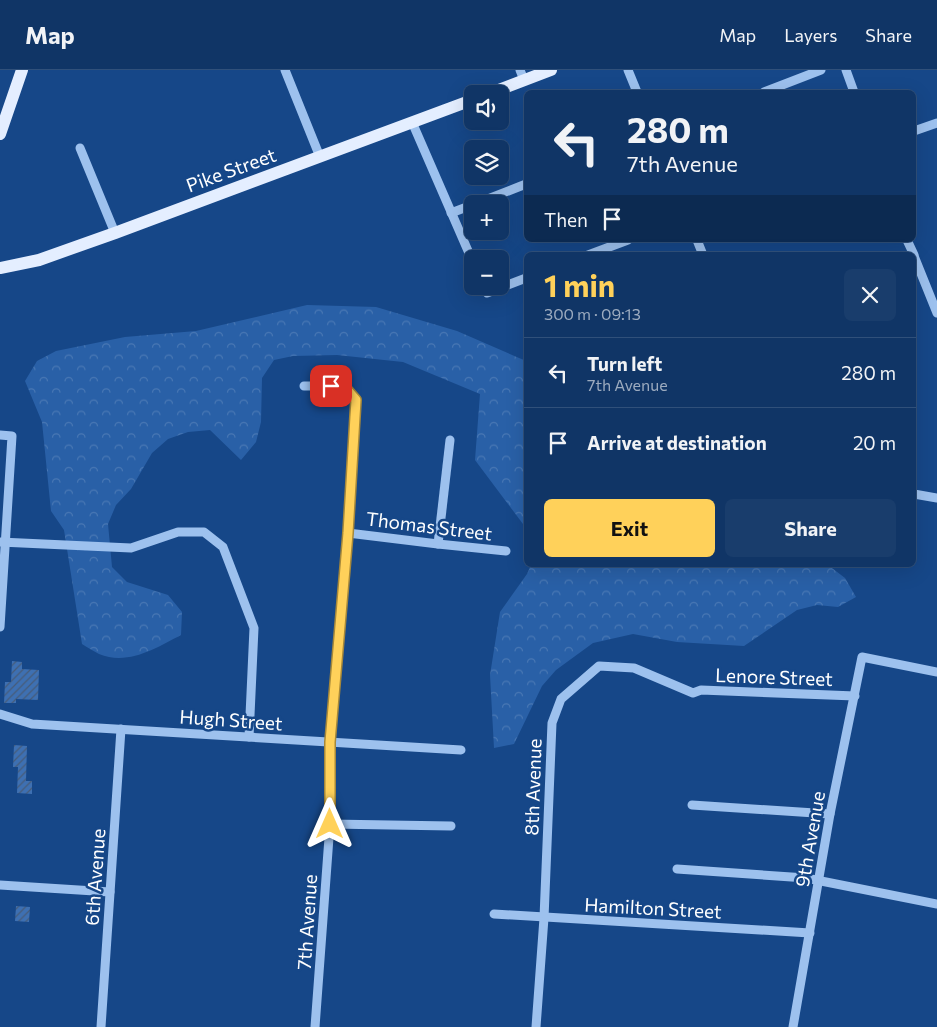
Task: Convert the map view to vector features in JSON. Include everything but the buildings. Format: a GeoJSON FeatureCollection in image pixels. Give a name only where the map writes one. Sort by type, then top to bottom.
{"type":"FeatureCollection","features":[{"type":"Feature","properties":{"kind":"main road"},"geometry":{"type":"LineString","coordinates":[[0,134],[22,70]]}},
{"type":"Feature","properties":{"kind":"main road"},"geometry":{"type":"LineString","coordinates":[[504,85],[522,75],[551,70]]}},
{"type":"Feature","properties":{"kind":"main road","name":"Pike Street"},"geometry":{"type":"LineString","coordinates":[[0,268],[39,260],[115,233],[464,103]]}},
{"type":"Feature","properties":{"kind":"street"},"geometry":{"type":"LineString","coordinates":[[285,70],[320,157]]}},
{"type":"Feature","properties":{"kind":"street"},"geometry":{"type":"LineString","coordinates":[[628,70],[637,90]]}},
{"type":"Feature","properties":{"kind":"street"},"geometry":{"type":"LineString","coordinates":[[769,90],[820,70]]}},
{"type":"Feature","properties":{"kind":"street"},"geometry":{"type":"LineString","coordinates":[[846,70],[853,90]]}},
{"type":"Feature","properties":{"kind":"street"},"geometry":{"type":"LineString","coordinates":[[412,122],[468,250]]}},
{"type":"Feature","properties":{"kind":"street"},"geometry":{"type":"LineString","coordinates":[[916,130],[937,123]]}},
{"type":"Feature","properties":{"kind":"street"},"geometry":{"type":"LineString","coordinates":[[80,148],[115,233]]}},
{"type":"Feature","properties":{"kind":"street"},"geometry":{"type":"LineString","coordinates":[[497,195],[524,185]]}},
{"type":"Feature","properties":{"kind":"street"},"geometry":{"type":"LineString","coordinates":[[451,213],[464,208]]}},
{"type":"Feature","properties":{"kind":"street"},"geometry":{"type":"LineString","coordinates":[[596,252],[623,242]]}},
{"type":"Feature","properties":{"kind":"street"},"geometry":{"type":"LineString","coordinates":[[916,260],[937,313]]}},
{"type":"Feature","properties":{"kind":"street"},"geometry":{"type":"LineString","coordinates":[[509,283],[524,279]]}},
{"type":"Feature","properties":{"kind":"street","name":"7th Avenue"},"geometry":{"type":"LineString","coordinates":[[304,386],[344,386],[356,400],[348,533],[330,742],[330,824],[315,1027]]}},
{"type":"Feature","properties":{"kind":"street"},"geometry":{"type":"LineString","coordinates":[[0,435],[12,436],[3,542],[0,627]]}},
{"type":"Feature","properties":{"kind":"street"},"geometry":{"type":"LineString","coordinates":[[438,544],[450,440]]}},
{"type":"Feature","properties":{"kind":"street"},"geometry":{"type":"LineString","coordinates":[[916,494],[937,498]]}},
{"type":"Feature","properties":{"kind":"street"},"geometry":{"type":"LineString","coordinates":[[3,542],[131,548],[178,532],[204,532],[223,547],[254,628],[249,737]]}},
{"type":"Feature","properties":{"kind":"street","name":"Thomas Street"},"geometry":{"type":"LineString","coordinates":[[348,533],[506,551]]}},
{"type":"Feature","properties":{"kind":"street","name":"9th Avenue"},"geometry":{"type":"LineString","coordinates":[[792,1027],[830,814],[862,657],[937,672]]}},
{"type":"Feature","properties":{"kind":"street","name":"8th Avenue"},"geometry":{"type":"LineString","coordinates":[[536,1027],[544,918],[552,723],[561,699],[599,666],[634,668],[693,693]]}},
{"type":"Feature","properties":{"kind":"street","name":"Lenore Street"},"geometry":{"type":"LineString","coordinates":[[693,693],[701,690],[855,696]]}},
{"type":"Feature","properties":{"kind":"street","name":"Hugh Street"},"geometry":{"type":"LineString","coordinates":[[0,714],[32,724],[461,750]]}},
{"type":"Feature","properties":{"kind":"street","name":"6th Avenue"},"geometry":{"type":"LineString","coordinates":[[102,1027],[121,729]]}},
{"type":"Feature","properties":{"kind":"street"},"geometry":{"type":"LineString","coordinates":[[692,805],[830,814]]}},
{"type":"Feature","properties":{"kind":"street"},"geometry":{"type":"LineString","coordinates":[[330,824],[451,826]]}},
{"type":"Feature","properties":{"kind":"street"},"geometry":{"type":"LineString","coordinates":[[677,869],[806,878],[937,904]]}},
{"type":"Feature","properties":{"kind":"street"},"geometry":{"type":"LineString","coordinates":[[0,885],[110,892]]}},
{"type":"Feature","properties":{"kind":"street","name":"Hamilton Street"},"geometry":{"type":"LineString","coordinates":[[494,914],[810,934]]}},
{"type":"Feature","properties":{"kind":"green space"},"geometry":{"type":"Polygon","coordinates":[[[307,305],[376,307],[457,331],[524,360],[524,525],[475,460],[480,394],[403,362],[337,355],[293,356],[274,360],[262,378],[261,422],[256,442],[241,460],[210,430],[188,432],[168,439],[152,453],[131,489],[116,505],[108,524],[112,567],[127,582],[168,595],[182,612],[181,635],[142,654],[121,658],[99,654],[82,644],[64,530],[51,511],[42,422],[25,381],[37,361],[56,351],[125,337],[196,331],[307,305]]]}},
{"type":"Feature","properties":{"kind":"green space"},"geometry":{"type":"Polygon","coordinates":[[[530,567],[831,567],[845,578],[856,597],[838,607],[817,605],[797,610],[744,646],[677,642],[633,634],[593,643],[556,670],[542,686],[514,744],[494,748],[490,675],[500,612],[530,567]]]}},
{"type":"Feature","properties":{"kind":"route"},"geometry":{"type":"LineString","coordinates":[[330,824],[330,742],[348,533],[356,400],[344,386],[331,386]]}}]}
